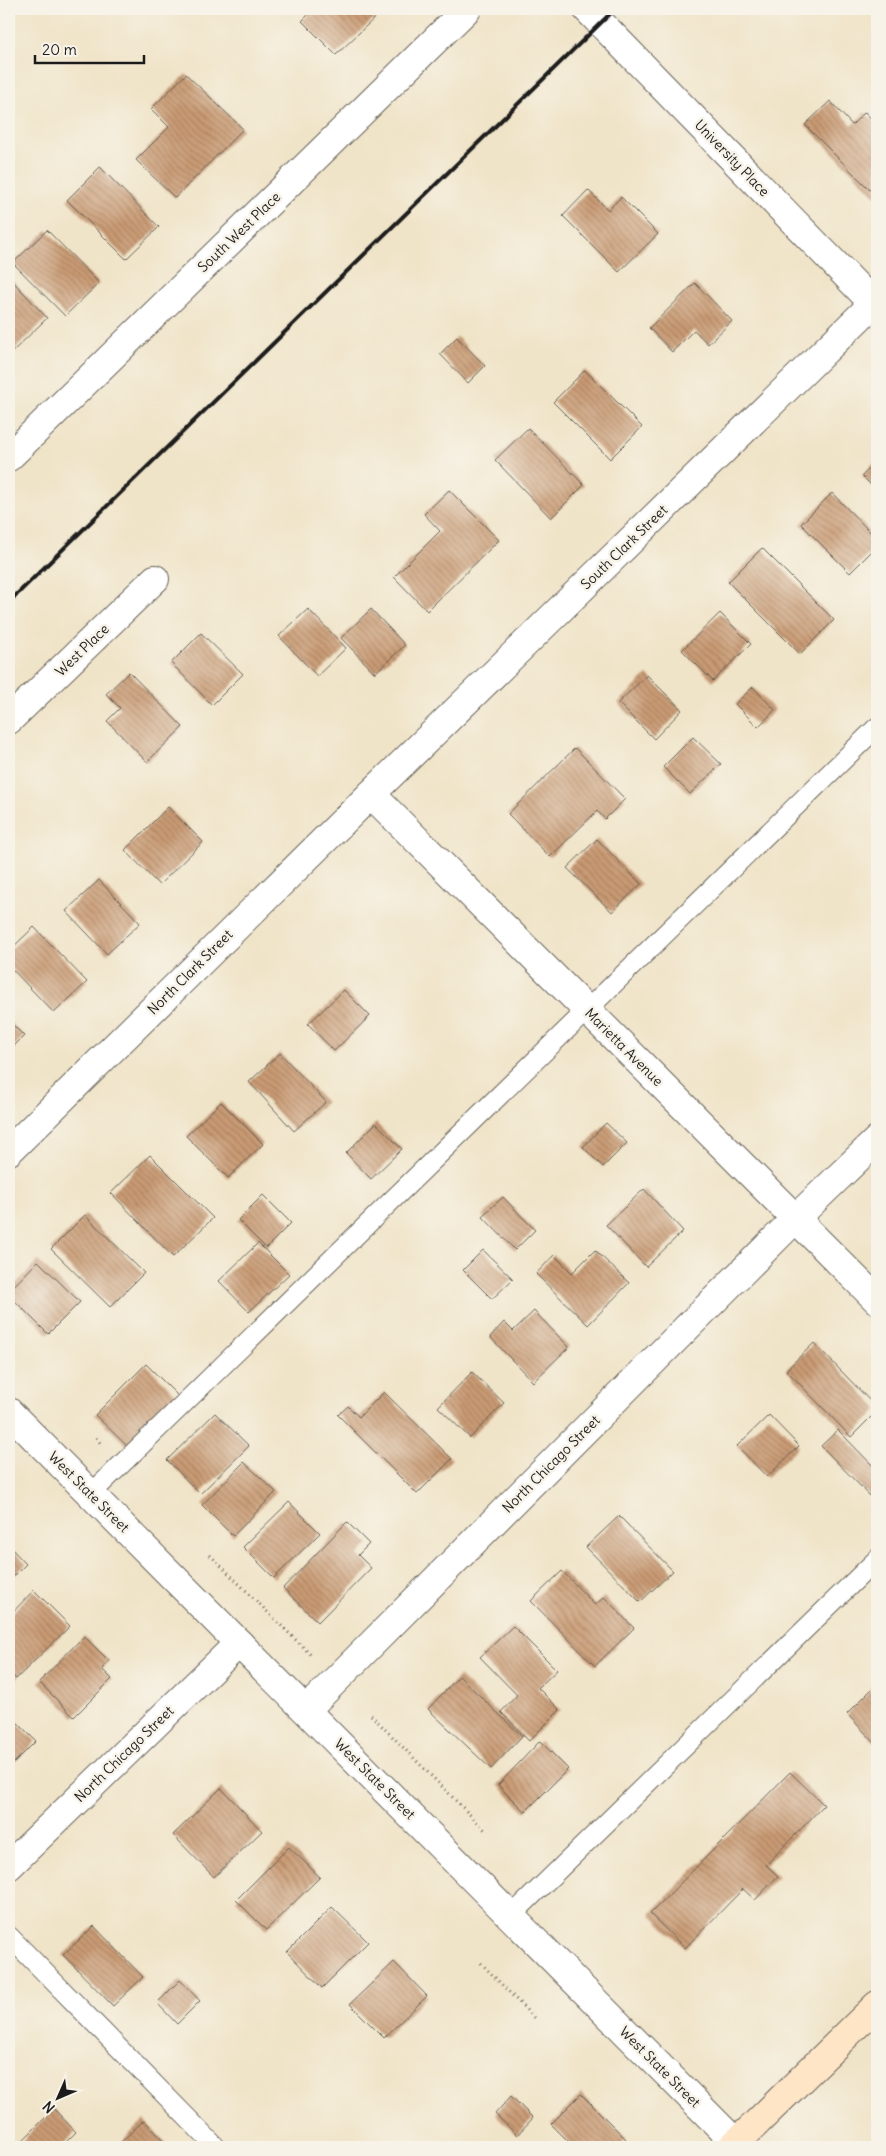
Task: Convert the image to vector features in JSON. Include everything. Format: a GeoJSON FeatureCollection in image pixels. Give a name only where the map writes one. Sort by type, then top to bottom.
{"type":"FeatureCollection","features":[{"type":"Feature","properties":{"kind":"main road"},"geometry":{"type":"LineString","coordinates":[[736,2146],[877,2005]]}},
{"type":"Feature","properties":{"kind":"street","name":"South West Place"},"geometry":{"type":"LineString","coordinates":[[10,456],[467,9]]}},
{"type":"Feature","properties":{"kind":"street","name":"University Place"},"geometry":{"type":"LineString","coordinates":[[587,9],[876,304]]}},
{"type":"Feature","properties":{"kind":"street","name":"South Clark Street"},"geometry":{"type":"LineString","coordinates":[[371,794],[876,304]]}},
{"type":"Feature","properties":{"kind":"street","name":"West Place"},"geometry":{"type":"LineString","coordinates":[[9,720],[155,579]]}},
{"type":"Feature","properties":{"kind":"street","name":"Marietta Avenue"},"geometry":{"type":"LineString","coordinates":[[371,794],[877,1300]]}},
{"type":"Feature","properties":{"kind":"street","name":"North Clark Street"},"geometry":{"type":"LineString","coordinates":[[9,1151],[371,794]]}},
{"type":"Feature","properties":{"kind":"street","name":"North Chicago Street"},"geometry":{"type":"LineString","coordinates":[[306,1710],[796,1218],[877,1140]]}},
{"type":"Feature","properties":{"kind":"street","name":"West State Street"},"geometry":{"type":"LineString","coordinates":[[9,1412],[511,1916],[736,2146]]}},
{"type":"Feature","properties":{"kind":"street","name":"North Chicago Street"},"geometry":{"type":"LineString","coordinates":[[9,1866],[239,1643]]}},
{"type":"Feature","properties":{"kind":"lane"},"geometry":{"type":"LineString","coordinates":[[91,1494],[877,727]]}},
{"type":"Feature","properties":{"kind":"lane"},"geometry":{"type":"LineString","coordinates":[[511,1916],[877,1558]]}},
{"type":"Feature","properties":{"kind":"lane"},"geometry":{"type":"LineString","coordinates":[[9,1936],[216,2147]]}},
{"type":"Feature","properties":{"kind":"path"},"geometry":{"type":"LineString","coordinates":[[210,1555],[336,1680]]}},
{"type":"Feature","properties":{"kind":"path"},"geometry":{"type":"LineString","coordinates":[[371,1715],[487,1832]]}},
{"type":"Feature","properties":{"kind":"path"},"geometry":{"type":"LineString","coordinates":[[481,1962],[536,2020]]}},
{"type":"Feature","properties":{"kind":"building"},"geometry":{"type":"Polygon","coordinates":[[[314,9],[384,9],[336,55],[302,21],[314,9]]]}},
{"type":"Feature","properties":{"kind":"building"},"geometry":{"type":"Polygon","coordinates":[[[186,74],[243,129],[175,198],[136,160],[169,127],[151,109],[186,74]]]}},
{"type":"Feature","properties":{"kind":"building"},"geometry":{"type":"Polygon","coordinates":[[[830,101],[852,125],[865,112],[877,125],[877,197],[805,125],[830,101]]]}},
{"type":"Feature","properties":{"kind":"building"},"geometry":{"type":"Polygon","coordinates":[[[100,167],[159,227],[126,259],[67,200],[100,167]]]}},
{"type":"Feature","properties":{"kind":"building"},"geometry":{"type":"Polygon","coordinates":[[[588,190],[608,210],[621,197],[658,234],[619,272],[563,216],[588,190]]]}},
{"type":"Feature","properties":{"kind":"building"},"geometry":{"type":"Polygon","coordinates":[[[47,230],[99,283],[65,316],[13,263],[47,230]]]}},
{"type":"Feature","properties":{"kind":"building"},"geometry":{"type":"Polygon","coordinates":[[[9,277],[47,318],[9,355],[9,277]]]}},
{"type":"Feature","properties":{"kind":"building"},"geometry":{"type":"Polygon","coordinates":[[[695,283],[732,321],[708,344],[694,330],[672,352],[649,328],[695,283]]]}},
{"type":"Feature","properties":{"kind":"building"},"geometry":{"type":"Polygon","coordinates":[[[457,337],[485,366],[468,383],[440,354],[457,337]]]}},
{"type":"Feature","properties":{"kind":"building"},"geometry":{"type":"Polygon","coordinates":[[[585,370],[642,427],[610,459],[553,402],[585,370]]]}},
{"type":"Feature","properties":{"kind":"building"},"geometry":{"type":"Polygon","coordinates":[[[528,428],[584,485],[551,518],[495,460],[528,428]]]}},
{"type":"Feature","properties":{"kind":"building"},"geometry":{"type":"Polygon","coordinates":[[[877,460],[877,491],[862,476],[877,460]]]}},
{"type":"Feature","properties":{"kind":"building"},"geometry":{"type":"Polygon","coordinates":[[[449,490],[499,540],[427,611],[394,577],[440,531],[424,514],[449,490]]]}},
{"type":"Feature","properties":{"kind":"building"},"geometry":{"type":"Polygon","coordinates":[[[832,493],[877,539],[877,546],[850,573],[801,524],[832,493]]]}},
{"type":"Feature","properties":{"kind":"building"},"geometry":{"type":"Polygon","coordinates":[[[762,548],[834,620],[800,654],[728,582],[762,548]]]}},
{"type":"Feature","properties":{"kind":"building"},"geometry":{"type":"Polygon","coordinates":[[[308,609],[346,648],[317,676],[279,636],[308,609]]]}},
{"type":"Feature","properties":{"kind":"building"},"geometry":{"type":"Polygon","coordinates":[[[371,609],[405,645],[375,673],[341,638],[371,609]]]}},
{"type":"Feature","properties":{"kind":"building"},"geometry":{"type":"Polygon","coordinates":[[[720,613],[751,644],[713,681],[682,650],[720,613]]]}},
{"type":"Feature","properties":{"kind":"building"},"geometry":{"type":"Polygon","coordinates":[[[201,633],[243,674],[212,705],[171,663],[201,633]]]}},
{"type":"Feature","properties":{"kind":"building"},"geometry":{"type":"Polygon","coordinates":[[[129,672],[183,727],[147,762],[107,721],[120,708],[106,694],[129,672]]]}},
{"type":"Feature","properties":{"kind":"building"},"geometry":{"type":"Polygon","coordinates":[[[647,675],[682,710],[654,739],[618,703],[647,675]]]}},
{"type":"Feature","properties":{"kind":"building"},"geometry":{"type":"Polygon","coordinates":[[[753,687],[775,710],[758,727],[735,704],[753,687]]]}},
{"type":"Feature","properties":{"kind":"building"},"geometry":{"type":"Polygon","coordinates":[[[693,737],[721,764],[690,794],[663,767],[693,737]]]}},
{"type":"Feature","properties":{"kind":"building"},"geometry":{"type":"Polygon","coordinates":[[[575,748],[625,799],[605,819],[597,811],[550,857],[508,814],[575,748]]]}},
{"type":"Feature","properties":{"kind":"building"},"geometry":{"type":"Polygon","coordinates":[[[168,807],[203,842],[159,885],[125,850],[168,807]]]}},
{"type":"Feature","properties":{"kind":"building"},"geometry":{"type":"Polygon","coordinates":[[[597,839],[641,884],[612,912],[567,868],[597,839]]]}},
{"type":"Feature","properties":{"kind":"building"},"geometry":{"type":"Polygon","coordinates":[[[99,880],[140,923],[107,954],[66,911],[99,880]]]}},
{"type":"Feature","properties":{"kind":"building"},"geometry":{"type":"Polygon","coordinates":[[[34,927],[87,982],[54,1013],[9,966],[9,951],[34,927]]]}},
{"type":"Feature","properties":{"kind":"building"},"geometry":{"type":"Polygon","coordinates":[[[344,990],[370,1016],[334,1051],[308,1024],[344,990]]]}},
{"type":"Feature","properties":{"kind":"building"},"geometry":{"type":"Polygon","coordinates":[[[9,1021],[24,1036],[9,1051],[9,1021]]]}},
{"type":"Feature","properties":{"kind":"building"},"geometry":{"type":"Polygon","coordinates":[[[280,1053],[326,1102],[294,1131],[249,1082],[280,1053]]]}},
{"type":"Feature","properties":{"kind":"building"},"geometry":{"type":"Polygon","coordinates":[[[221,1102],[263,1144],[228,1178],[186,1136],[221,1102]]]}},
{"type":"Feature","properties":{"kind":"building"},"geometry":{"type":"Polygon","coordinates":[[[376,1123],[402,1149],[371,1179],[346,1153],[376,1123]]]}},
{"type":"Feature","properties":{"kind":"building"},"geometry":{"type":"Polygon","coordinates":[[[606,1123],[627,1143],[603,1167],[583,1147],[606,1123]]]}},
{"type":"Feature","properties":{"kind":"building"},"geometry":{"type":"Polygon","coordinates":[[[150,1155],[213,1218],[173,1257],[111,1193],[150,1155]]]}},
{"type":"Feature","properties":{"kind":"building"},"geometry":{"type":"Polygon","coordinates":[[[644,1189],[683,1231],[646,1267],[606,1225],[644,1189]]]}},
{"type":"Feature","properties":{"kind":"building"},"geometry":{"type":"Polygon","coordinates":[[[263,1195],[291,1223],[266,1248],[238,1220],[263,1195]]]}},
{"type":"Feature","properties":{"kind":"building"},"geometry":{"type":"Polygon","coordinates":[[[503,1197],[535,1230],[515,1250],[482,1216],[503,1197]]]}},
{"type":"Feature","properties":{"kind":"building"},"geometry":{"type":"Polygon","coordinates":[[[85,1215],[144,1273],[110,1307],[51,1249],[85,1215]]]}},
{"type":"Feature","properties":{"kind":"building"},"geometry":{"type":"Polygon","coordinates":[[[258,1243],[289,1274],[249,1312],[219,1281],[258,1243]]]}},
{"type":"Feature","properties":{"kind":"building"},"geometry":{"type":"Polygon","coordinates":[[[483,1250],[513,1279],[492,1299],[463,1270],[483,1250]]]}},
{"type":"Feature","properties":{"kind":"building"},"geometry":{"type":"Polygon","coordinates":[[[595,1250],[629,1283],[588,1325],[536,1274],[554,1255],[572,1273],[595,1250]]]}},
{"type":"Feature","properties":{"kind":"building"},"geometry":{"type":"Polygon","coordinates":[[[38,1261],[80,1302],[48,1334],[9,1295],[9,1291],[38,1261]]]}},
{"type":"Feature","properties":{"kind":"building"},"geometry":{"type":"Polygon","coordinates":[[[534,1311],[569,1347],[533,1382],[490,1337],[504,1322],[513,1331],[534,1311]]]}},
{"type":"Feature","properties":{"kind":"building"},"geometry":{"type":"Polygon","coordinates":[[[814,1343],[877,1408],[877,1411],[851,1437],[786,1370],[814,1343]]]}},
{"type":"Feature","properties":{"kind":"building"},"geometry":{"type":"Polygon","coordinates":[[[146,1364],[179,1397],[128,1447],[95,1415],[146,1364]]]}},
{"type":"Feature","properties":{"kind":"building"},"geometry":{"type":"Polygon","coordinates":[[[472,1372],[504,1403],[470,1438],[438,1407],[472,1372]]]}},
{"type":"Feature","properties":{"kind":"building"},"geometry":{"type":"Polygon","coordinates":[[[384,1392],[452,1459],[417,1494],[338,1415],[348,1406],[359,1417],[384,1392]]]}},
{"type":"Feature","properties":{"kind":"building"},"geometry":{"type":"Polygon","coordinates":[[[215,1413],[249,1446],[200,1494],[167,1460],[215,1413]]]}},
{"type":"Feature","properties":{"kind":"building"},"geometry":{"type":"Polygon","coordinates":[[[769,1415],[799,1446],[767,1477],[737,1446],[769,1415]]]}},
{"type":"Feature","properties":{"kind":"building"},"geometry":{"type":"Polygon","coordinates":[[[838,1430],[877,1470],[877,1503],[821,1446],[838,1430]]]}},
{"type":"Feature","properties":{"kind":"building"},"geometry":{"type":"Polygon","coordinates":[[[244,1462],[276,1492],[233,1536],[202,1505],[244,1462]]]}},
{"type":"Feature","properties":{"kind":"building"},"geometry":{"type":"Polygon","coordinates":[[[289,1502],[320,1533],[274,1578],[243,1547],[289,1502]]]}},
{"type":"Feature","properties":{"kind":"building"},"geometry":{"type":"Polygon","coordinates":[[[619,1516],[673,1571],[640,1602],[586,1547],[619,1516]]]}},
{"type":"Feature","properties":{"kind":"building"},"geometry":{"type":"Polygon","coordinates":[[[347,1522],[369,1544],[358,1555],[371,1568],[318,1622],[283,1588],[347,1522]]]}},
{"type":"Feature","properties":{"kind":"building"},"geometry":{"type":"Polygon","coordinates":[[[9,1546],[26,1564],[9,1581],[9,1546]]]}},
{"type":"Feature","properties":{"kind":"building"},"geometry":{"type":"Polygon","coordinates":[[[562,1571],[595,1605],[604,1597],[634,1628],[595,1666],[531,1601],[562,1571]]]}},
{"type":"Feature","properties":{"kind":"building"},"geometry":{"type":"Polygon","coordinates":[[[34,1590],[70,1626],[16,1679],[9,1672],[9,1616],[34,1590]]]}},
{"type":"Feature","properties":{"kind":"building"},"geometry":{"type":"Polygon","coordinates":[[[513,1626],[557,1670],[538,1688],[560,1710],[529,1741],[501,1712],[517,1695],[480,1657],[513,1626]]]}},
{"type":"Feature","properties":{"kind":"building"},"geometry":{"type":"Polygon","coordinates":[[[84,1636],[109,1661],[102,1669],[112,1679],[74,1717],[39,1682],[84,1636]]]}},
{"type":"Feature","properties":{"kind":"building"},"geometry":{"type":"Polygon","coordinates":[[[459,1676],[522,1736],[491,1769],[428,1709],[459,1676]]]}},
{"type":"Feature","properties":{"kind":"building"},"geometry":{"type":"Polygon","coordinates":[[[877,1684],[877,1745],[847,1714],[877,1684]]]}},
{"type":"Feature","properties":{"kind":"building"},"geometry":{"type":"Polygon","coordinates":[[[9,1714],[36,1741],[9,1768],[9,1714]]]}},
{"type":"Feature","properties":{"kind":"building"},"geometry":{"type":"Polygon","coordinates":[[[540,1741],[568,1769],[525,1812],[498,1785],[540,1741]]]}},
{"type":"Feature","properties":{"kind":"building"},"geometry":{"type":"Polygon","coordinates":[[[790,1772],[824,1805],[766,1865],[778,1876],[755,1900],[743,1889],[685,1948],[650,1914],[790,1772]]]}},
{"type":"Feature","properties":{"kind":"building"},"geometry":{"type":"Polygon","coordinates":[[[221,1788],[262,1831],[214,1877],[173,1835],[221,1788]]]}},
{"type":"Feature","properties":{"kind":"building"},"geometry":{"type":"Polygon","coordinates":[[[289,1847],[320,1877],[266,1930],[236,1900],[289,1847]]]}},
{"type":"Feature","properties":{"kind":"building"},"geometry":{"type":"Polygon","coordinates":[[[332,1907],[368,1942],[322,1988],[287,1952],[332,1907]]]}},
{"type":"Feature","properties":{"kind":"building"},"geometry":{"type":"Polygon","coordinates":[[[94,1926],[143,1977],[113,2006],[63,1955],[94,1926]]]}},
{"type":"Feature","properties":{"kind":"building"},"geometry":{"type":"Polygon","coordinates":[[[394,1962],[427,1996],[384,2038],[350,2004],[394,1962]]]}},
{"type":"Feature","properties":{"kind":"building"},"geometry":{"type":"Polygon","coordinates":[[[180,1980],[200,2001],[177,2024],[157,2003],[180,1980]]]}},
{"type":"Feature","properties":{"kind":"building"},"geometry":{"type":"Polygon","coordinates":[[[581,2094],[626,2139],[618,2147],[574,2147],[551,2124],[581,2094]]]}},
{"type":"Feature","properties":{"kind":"building"},"geometry":{"type":"Polygon","coordinates":[[[511,2096],[533,2118],[517,2135],[495,2114],[511,2096]]]}},
{"type":"Feature","properties":{"kind":"building"},"geometry":{"type":"Polygon","coordinates":[[[54,2109],[76,2132],[61,2147],[16,2147],[54,2109]]]}},
{"type":"Feature","properties":{"kind":"building"},"geometry":{"type":"Polygon","coordinates":[[[144,2120],[170,2147],[116,2147],[144,2120]]]}},
{"type":"Feature","properties":{"kind":"railway"},"geometry":{"type":"LineString","coordinates":[[9,602],[615,9]]}}]}
